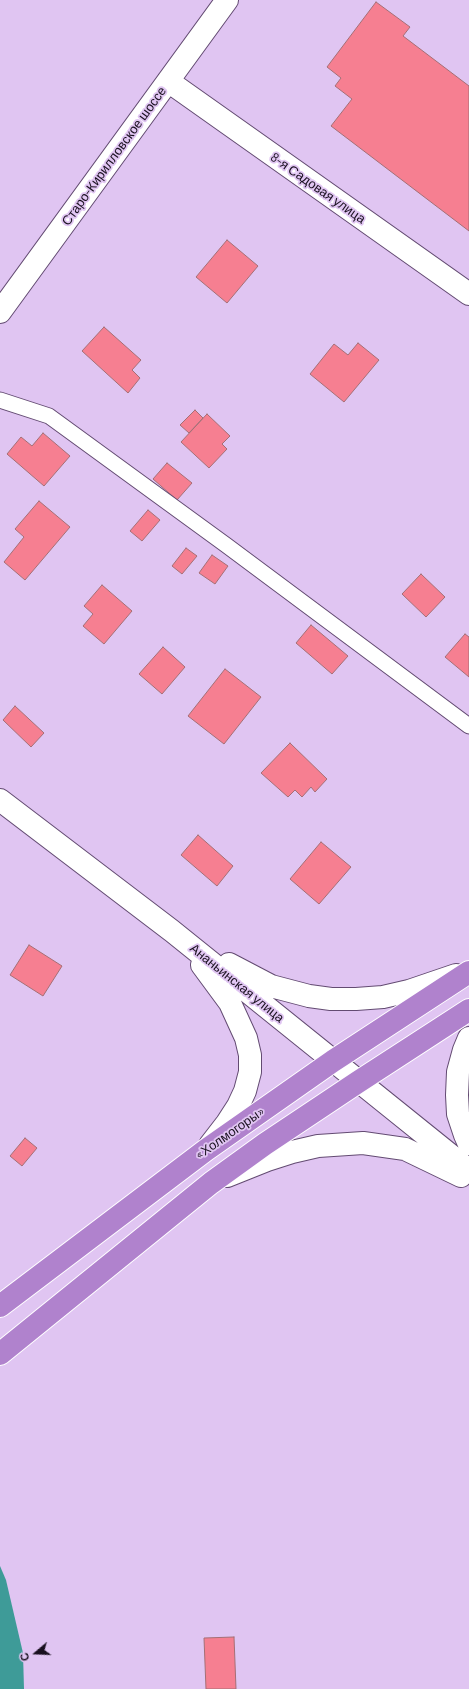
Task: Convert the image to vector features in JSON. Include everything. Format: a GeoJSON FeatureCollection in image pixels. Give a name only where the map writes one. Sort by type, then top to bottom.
{"type":"FeatureCollection","features":[{"type":"Feature","properties":{"kind":"highway","name":"«Холмогоры»"},"geometry":{"type":"LineString","coordinates":[[0,1306],[206,1150],[333,1061],[469,971]]}},
{"type":"Feature","properties":{"kind":"highway"},"geometry":{"type":"LineString","coordinates":[[5,1350],[211,1183],[265,1144],[469,1010]]}},
{"type":"Feature","properties":{"kind":"street","name":"Старо-Кирилловское шоссе"},"geometry":{"type":"LineString","coordinates":[[0,312],[226,0]]}},
{"type":"Feature","properties":{"kind":"street","name":"8-я Садовая улица"},"geometry":{"type":"LineString","coordinates":[[168,81],[469,294]]}},
{"type":"Feature","properties":{"kind":"street","name":"Ананьинская улица"},"geometry":{"type":"LineString","coordinates":[[0,800],[180,937],[469,1170]]}},
{"type":"Feature","properties":{"kind":"street"},"geometry":{"type":"LineString","coordinates":[[180,937],[271,986],[309,996],[356,999],[383,997],[432,984],[469,971]]}},
{"type":"Feature","properties":{"kind":"street"},"geometry":{"type":"LineString","coordinates":[[180,937],[230,1003],[246,1038],[250,1055],[250,1072],[245,1090],[238,1106],[206,1150]]}},
{"type":"Feature","properties":{"kind":"street"},"geometry":{"type":"LineString","coordinates":[[469,1038],[458,1072],[457,1095],[458,1114],[464,1135],[469,1144]]}},
{"type":"Feature","properties":{"kind":"street"},"geometry":{"type":"LineString","coordinates":[[211,1183],[267,1160],[292,1152],[318,1146],[363,1143],[405,1149],[443,1166],[469,1180]]}},
{"type":"Feature","properties":{"kind":"lane"},"geometry":{"type":"LineString","coordinates":[[0,400],[48,416],[226,545],[469,726]]}},
{"type":"Feature","properties":{"kind":"shaded area"},"geometry":{"type":"Polygon","coordinates":[[[0,1566],[6,1580],[23,1653],[24,1689],[0,1689],[0,1566]]]}},
{"type":"Feature","properties":{"kind":"building"},"geometry":{"type":"Polygon","coordinates":[[[376,2],[410,27],[403,36],[469,86],[469,231],[331,126],[352,99],[335,86],[341,78],[327,67],[376,2]]]}},
{"type":"Feature","properties":{"kind":"building"},"geometry":{"type":"Polygon","coordinates":[[[227,240],[258,266],[227,303],[196,277],[227,240]]]}},
{"type":"Feature","properties":{"kind":"building"},"geometry":{"type":"Polygon","coordinates":[[[104,327],[141,360],[132,370],[140,378],[128,393],[82,351],[104,327]]]}},
{"type":"Feature","properties":{"kind":"building"},"geometry":{"type":"Polygon","coordinates":[[[358,343],[379,360],[344,402],[310,374],[334,344],[348,355],[358,343]]]}},
{"type":"Feature","properties":{"kind":"building"},"geometry":{"type":"Polygon","coordinates":[[[195,410],[203,418],[189,433],[180,425],[195,410]]]}},
{"type":"Feature","properties":{"kind":"building"},"geometry":{"type":"Polygon","coordinates":[[[207,414],[230,436],[222,444],[227,449],[209,468],[181,442],[207,414]]]}},
{"type":"Feature","properties":{"kind":"building"},"geometry":{"type":"Polygon","coordinates":[[[43,433],[70,456],[44,486],[7,454],[21,437],[32,446],[43,433]]]}},
{"type":"Feature","properties":{"kind":"building"},"geometry":{"type":"Polygon","coordinates":[[[167,463],[192,483],[177,500],[153,479],[167,463]]]}},
{"type":"Feature","properties":{"kind":"building"},"geometry":{"type":"Polygon","coordinates":[[[39,501],[70,527],[25,580],[4,562],[24,537],[15,529],[39,501]]]}},
{"type":"Feature","properties":{"kind":"building"},"geometry":{"type":"Polygon","coordinates":[[[148,510],[160,520],[142,541],[130,531],[148,510]]]}},
{"type":"Feature","properties":{"kind":"building"},"geometry":{"type":"Polygon","coordinates":[[[186,548],[197,556],[182,574],[172,566],[186,548]]]}},
{"type":"Feature","properties":{"kind":"building"},"geometry":{"type":"Polygon","coordinates":[[[212,555],[228,566],[215,584],[199,573],[212,555]]]}},
{"type":"Feature","properties":{"kind":"building"},"geometry":{"type":"Polygon","coordinates":[[[421,574],[445,597],[426,617],[402,594],[421,574]]]}},
{"type":"Feature","properties":{"kind":"building"},"geometry":{"type":"Polygon","coordinates":[[[102,585],[132,611],[104,644],[83,626],[93,614],[84,606],[102,585]]]}},
{"type":"Feature","properties":{"kind":"building"},"geometry":{"type":"Polygon","coordinates":[[[311,625],[348,656],[332,674],[296,643],[311,625]]]}},
{"type":"Feature","properties":{"kind":"building"},"geometry":{"type":"Polygon","coordinates":[[[465,634],[469,637],[469,677],[445,657],[465,634]]]}},
{"type":"Feature","properties":{"kind":"building"},"geometry":{"type":"Polygon","coordinates":[[[163,647],[185,667],[162,694],[139,674],[163,647]]]}},
{"type":"Feature","properties":{"kind":"building"},"geometry":{"type":"Polygon","coordinates":[[[225,669],[261,697],[224,744],[188,716],[225,669]]]}},
{"type":"Feature","properties":{"kind":"building"},"geometry":{"type":"Polygon","coordinates":[[[15,706],[44,733],[31,747],[3,720],[15,706]]]}},
{"type":"Feature","properties":{"kind":"building"},"geometry":{"type":"Polygon","coordinates":[[[290,743],[327,779],[315,792],[311,787],[302,797],[295,790],[288,797],[261,773],[290,743]]]}},
{"type":"Feature","properties":{"kind":"building"},"geometry":{"type":"Polygon","coordinates":[[[198,835],[233,866],[217,886],[181,855],[198,835]]]}},
{"type":"Feature","properties":{"kind":"building"},"geometry":{"type":"Polygon","coordinates":[[[321,842],[351,867],[319,904],[290,879],[321,842]]]}},
{"type":"Feature","properties":{"kind":"building"},"geometry":{"type":"Polygon","coordinates":[[[29,945],[62,966],[43,996],[10,975],[29,945]]]}},
{"type":"Feature","properties":{"kind":"building"},"geometry":{"type":"Polygon","coordinates":[[[25,1138],[37,1148],[22,1166],[10,1156],[25,1138]]]}},
{"type":"Feature","properties":{"kind":"building"},"geometry":{"type":"Polygon","coordinates":[[[234,1637],[236,1689],[206,1689],[204,1638],[234,1637]]]}}]}
